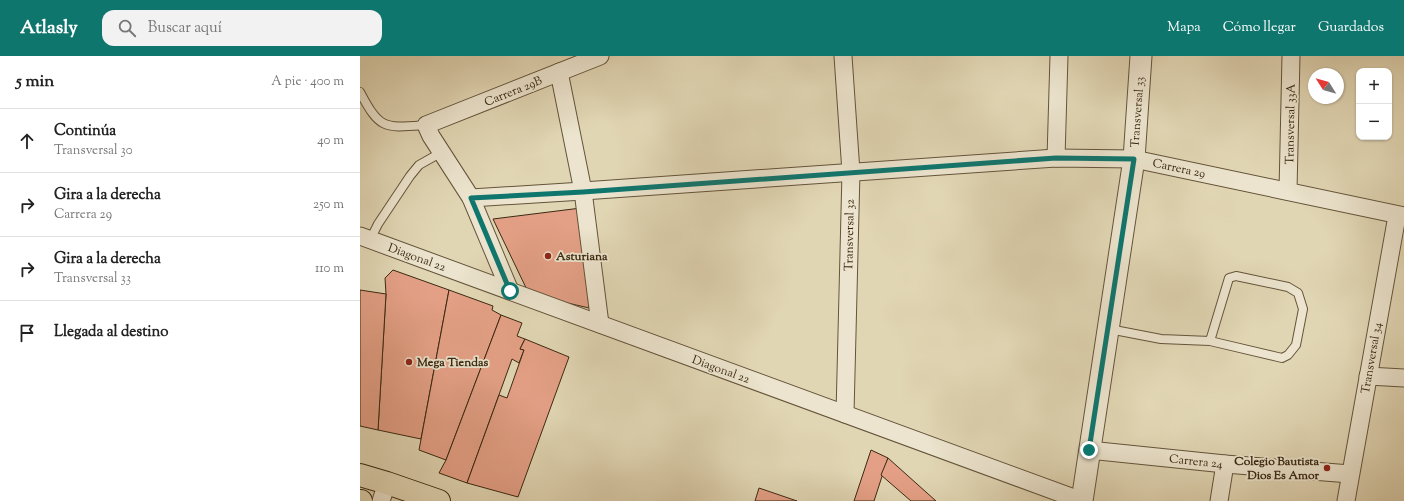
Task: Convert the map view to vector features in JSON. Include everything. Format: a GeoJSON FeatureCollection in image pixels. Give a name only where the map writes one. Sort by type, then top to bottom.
{"type":"FeatureCollection","features":[{"type":"Feature","properties":{"kind":"main road"},"geometry":{"type":"LineString","coordinates":[[360,475],[384,492],[439,501]]}},
{"type":"Feature","properties":{"kind":"street","name":"Carrera 29B"},"geometry":{"type":"LineString","coordinates":[[426,125],[600,56]]}},
{"type":"Feature","properties":{"kind":"street","name":"Transversal 32"},"geometry":{"type":"LineString","coordinates":[[843,56],[851,172],[845,414]]}},
{"type":"Feature","properties":{"kind":"street"},"geometry":{"type":"LineString","coordinates":[[1056,158],[1059,56]]}},
{"type":"Feature","properties":{"kind":"street","name":"Transversal 33"},"geometry":{"type":"LineString","coordinates":[[1082,501],[1134,159],[1141,56]]}},
{"type":"Feature","properties":{"kind":"street","name":"Transversal 33A"},"geometry":{"type":"LineString","coordinates":[[1288,191],[1291,56]]}},
{"type":"Feature","properties":{"kind":"street"},"geometry":{"type":"LineString","coordinates":[[559,72],[583,192],[600,324]]}},
{"type":"Feature","properties":{"kind":"street"},"geometry":{"type":"LineString","coordinates":[[426,125],[471,198],[510,291]]}},
{"type":"Feature","properties":{"kind":"street","name":"Carrera 29"},"geometry":{"type":"LineString","coordinates":[[471,198],[583,192],[1056,158],[1134,159],[1401,216]]}},
{"type":"Feature","properties":{"kind":"street","name":"Transversal 34"},"geometry":{"type":"LineString","coordinates":[[1346,501],[1368,376],[1401,216]]}},
{"type":"Feature","properties":{"kind":"street","name":"Diagonal 22"},"geometry":{"type":"LineString","coordinates":[[365,238],[1082,501]]}},
{"type":"Feature","properties":{"kind":"street"},"geometry":{"type":"LineString","coordinates":[[1368,376],[1404,378]]}},
{"type":"Feature","properties":{"kind":"street","name":"Carrera 24"},"geometry":{"type":"LineString","coordinates":[[1089,450],[1225,464],[1350,474]]}},
{"type":"Feature","properties":{"kind":"street"},"geometry":{"type":"LineString","coordinates":[[1219,501],[1225,464]]}},
{"type":"Feature","properties":{"kind":"lane"},"geometry":{"type":"LineString","coordinates":[[360,92],[371,112],[379,121],[387,126],[426,125]]}},
{"type":"Feature","properties":{"kind":"lane"},"geometry":{"type":"LineString","coordinates":[[365,238],[378,224],[419,165],[442,152]]}},
{"type":"Feature","properties":{"kind":"lane"},"geometry":{"type":"LineString","coordinates":[[1108,329],[1161,339],[1210,341],[1282,358],[1288,355],[1296,346],[1303,309],[1298,293],[1288,287],[1280,285],[1236,276],[1229,278],[1210,341]]}},
{"type":"Feature","properties":{"kind":"building","name":"Asturiana"},"geometry":{"type":"Polygon","coordinates":[[[581,208],[589,308],[529,294],[493,219],[581,208]]]}},
{"type":"Feature","properties":{"kind":"building","name":"Mega Tiendas"},"geometry":{"type":"Polygon","coordinates":[[[393,270],[449,290],[421,439],[378,430],[386,294],[385,278],[393,270]]]}},
{"type":"Feature","properties":{"kind":"building"},"geometry":{"type":"Polygon","coordinates":[[[360,290],[386,294],[378,430],[360,426],[360,290]]]}},
{"type":"Feature","properties":{"kind":"building"},"geometry":{"type":"Polygon","coordinates":[[[449,290],[493,306],[492,310],[501,315],[446,460],[419,450],[449,290]]]}},
{"type":"Feature","properties":{"kind":"building"},"geometry":{"type":"Polygon","coordinates":[[[501,315],[522,323],[517,336],[525,339],[520,349],[524,350],[519,363],[512,359],[467,483],[439,473],[446,460],[501,315]]]}},
{"type":"Feature","properties":{"kind":"building"},"geometry":{"type":"Polygon","coordinates":[[[525,339],[569,357],[518,497],[467,483],[499,395],[507,398],[524,350],[520,349],[525,339]]]}},
{"type":"Feature","properties":{"kind":"building"},"geometry":{"type":"Polygon","coordinates":[[[871,450],[888,458],[874,501],[854,501],[871,450]]]}},
{"type":"Feature","properties":{"kind":"building"},"geometry":{"type":"Polygon","coordinates":[[[888,458],[936,501],[911,501],[881,475],[888,458]]]}},
{"type":"Feature","properties":{"kind":"building"},"geometry":{"type":"Polygon","coordinates":[[[759,488],[797,501],[755,501],[759,488]]]}},
{"type":"Feature","properties":{"kind":"place","name":"Asturiana"},"geometry":{"type":"Point","coordinates":[548,256]}},
{"type":"Feature","properties":{"kind":"place","name":"Mega Tiendas"},"geometry":{"type":"Point","coordinates":[409,362]}},
{"type":"Feature","properties":{"kind":"place","name":"Colegio Bautista Dios Es Amor"},"geometry":{"type":"Point","coordinates":[1327,468]}},
{"type":"Feature","properties":{"kind":"route"},"geometry":{"type":"LineString","coordinates":[[510,291],[471,198],[583,192],[1056,158],[1134,159],[1089,450]]}}]}
